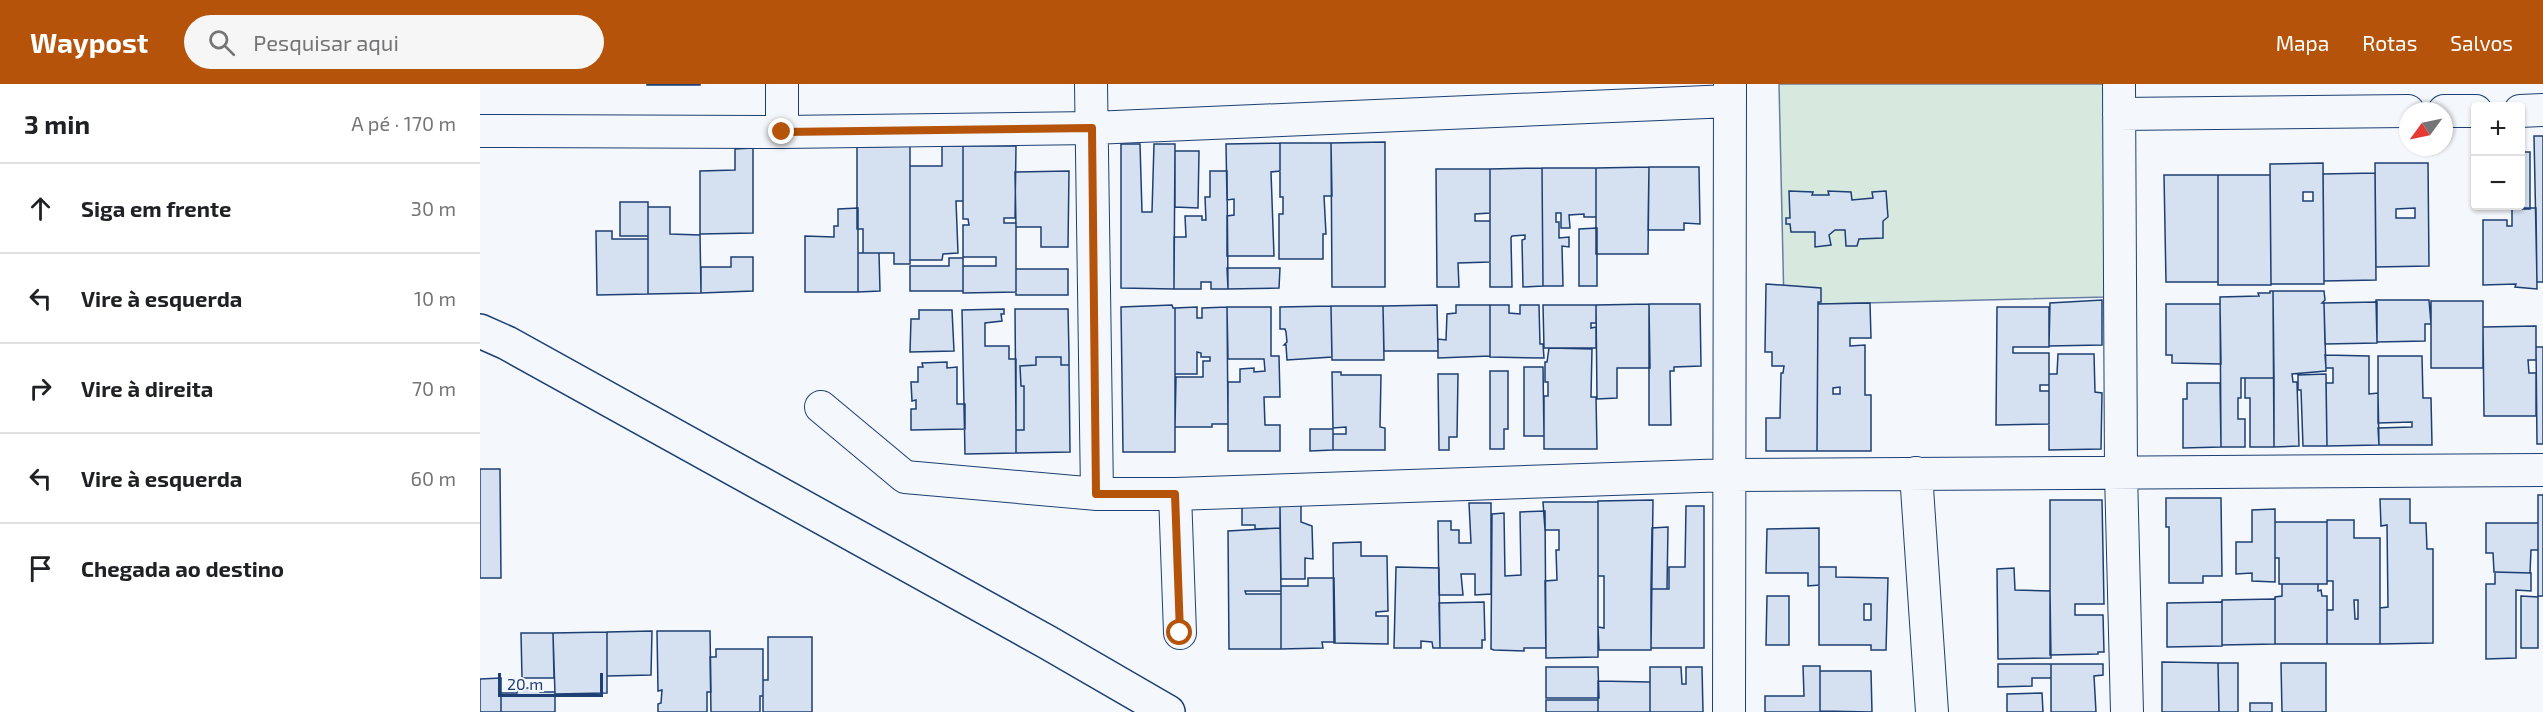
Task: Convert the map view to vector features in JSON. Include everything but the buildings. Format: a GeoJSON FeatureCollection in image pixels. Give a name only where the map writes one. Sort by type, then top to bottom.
{"type":"FeatureCollection","features":[{"type":"Feature","properties":{"kind":"street"},"geometry":{"type":"LineString","coordinates":[[782,84],[782,132]]}},
{"type":"Feature","properties":{"kind":"street"},"geometry":{"type":"LineString","coordinates":[[1091,84],[1096,494]]}},
{"type":"Feature","properties":{"kind":"street"},"geometry":{"type":"LineString","coordinates":[[480,131],[782,132],[1092,128],[1730,93],[1729,712]]}},
{"type":"Feature","properties":{"kind":"street"},"geometry":{"type":"LineString","coordinates":[[2127,712],[2121,473],[2119,99],[2399,111]]}},
{"type":"Feature","properties":{"kind":"street"},"geometry":{"type":"LineString","coordinates":[[2525,111],[2543,110]]}},
{"type":"Feature","properties":{"kind":"street"},"geometry":{"type":"LineString","coordinates":[[2453,111],[2471,111]]}},
{"type":"Feature","properties":{"kind":"street"},"geometry":{"type":"LineString","coordinates":[[489,339],[1047,642],[1168,712]]}},
{"type":"Feature","properties":{"kind":"street"},"geometry":{"type":"LineString","coordinates":[[821,407],[905,477],[1096,494],[1175,494],[1730,475],[1917,472],[2543,470]]}},
{"type":"Feature","properties":{"kind":"street"},"geometry":{"type":"LineString","coordinates":[[1917,472],[1932,712]]}},
{"type":"Feature","properties":{"kind":"street"},"geometry":{"type":"LineString","coordinates":[[1175,494],[1180,633]]}},
{"type":"Feature","properties":{"kind":"shaded area"},"geometry":{"type":"Polygon","coordinates":[[[1779,84],[2106,84],[2107,297],[1784,305],[1779,84]]]}},
{"type":"Feature","properties":{"kind":"route"},"geometry":{"type":"LineString","coordinates":[[782,132],[1092,128],[1096,494],[1175,494],[1180,633]]}}]}
